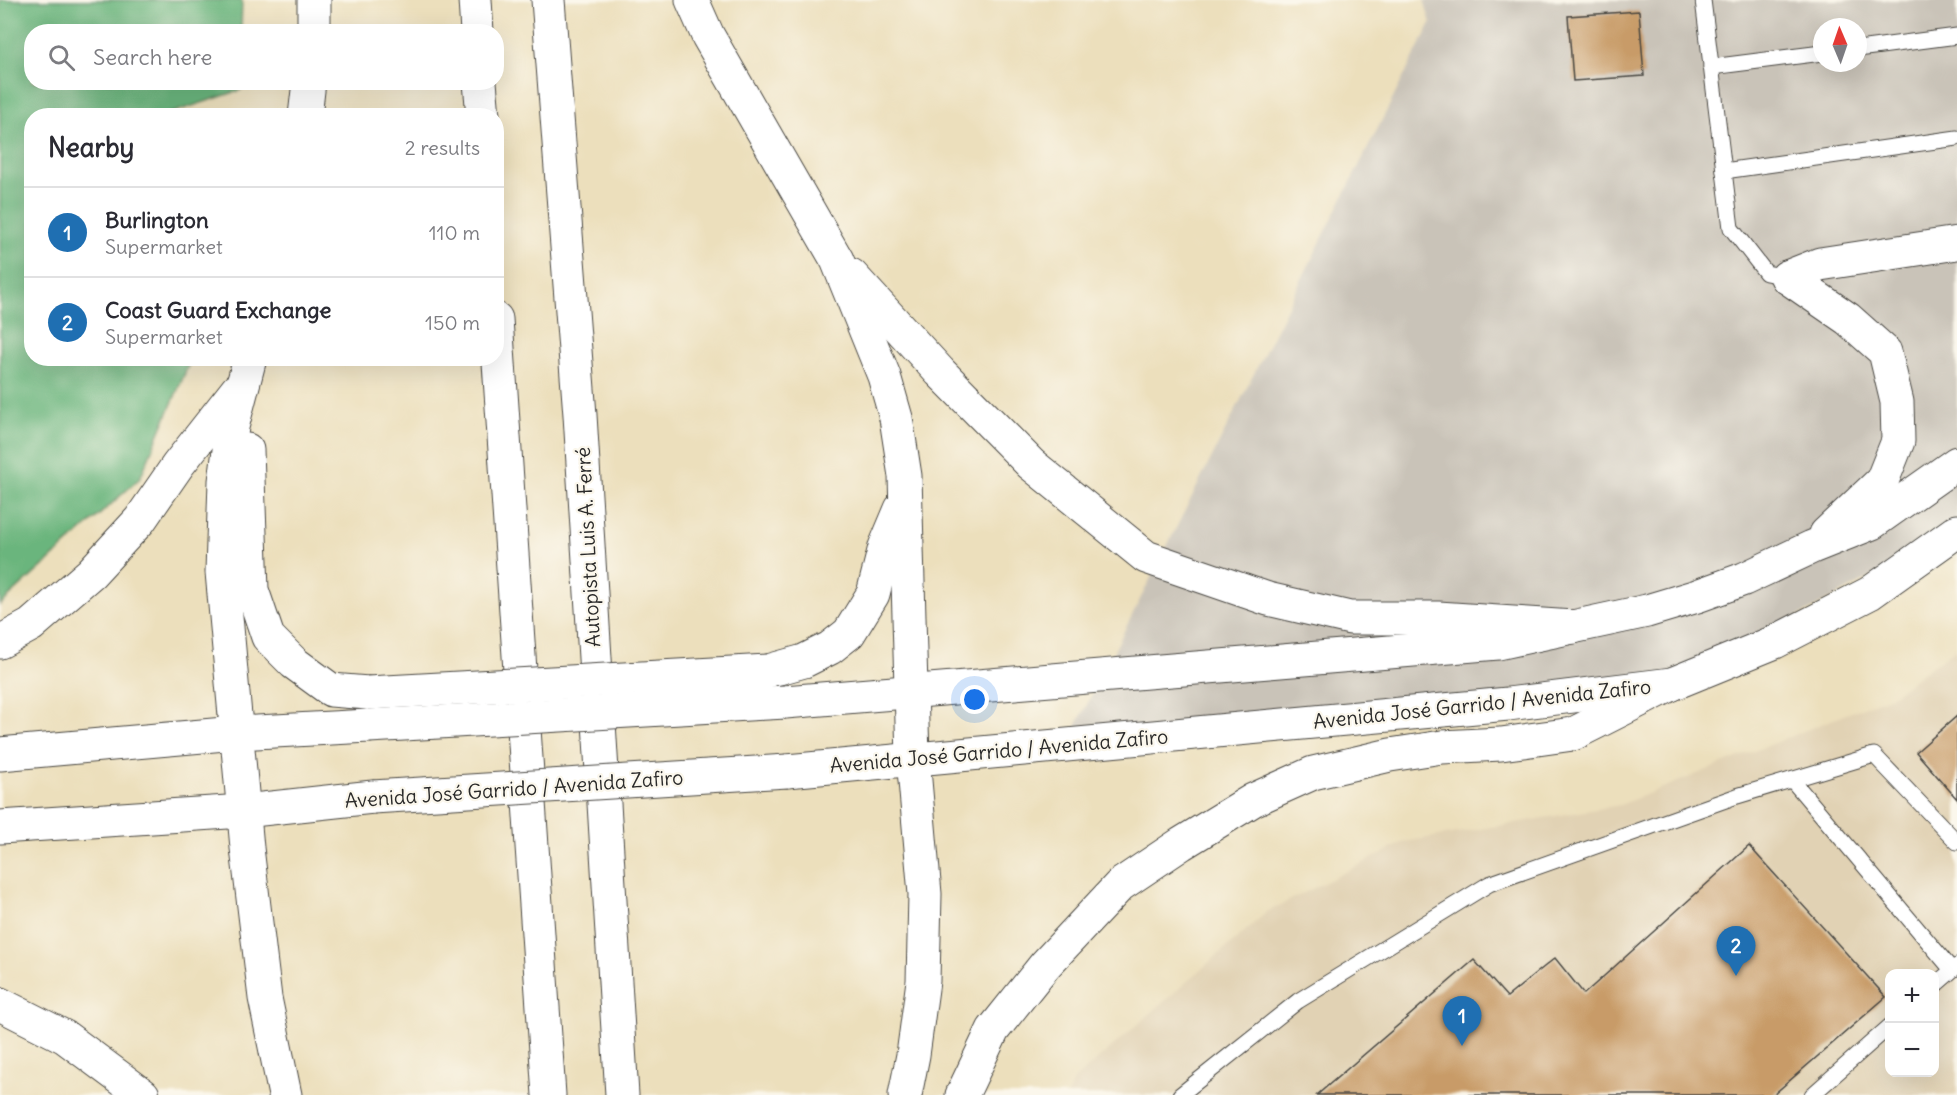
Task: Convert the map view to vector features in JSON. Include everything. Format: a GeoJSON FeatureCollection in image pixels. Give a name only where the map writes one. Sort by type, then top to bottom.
{"type":"FeatureCollection","features":[{"type":"Feature","properties":{"kind":"main road"},"geometry":{"type":"LineString","coordinates":[[314,24],[315,0]]}},
{"type":"Feature","properties":{"kind":"main road"},"geometry":{"type":"LineString","coordinates":[[475,0],[476,24]]}},
{"type":"Feature","properties":{"kind":"main road","name":"Autopista Luis A. Ferré"},"geometry":{"type":"LineString","coordinates":[[548,0],[580,415],[622,1095]]}},
{"type":"Feature","properties":{"kind":"main road"},"geometry":{"type":"LineString","coordinates":[[692,0],[708,36],[837,260],[887,387],[896,418],[905,476],[913,758],[925,894],[922,981],[913,1055],[905,1095]]}},
{"type":"Feature","properties":{"kind":"main road"},"geometry":{"type":"LineString","coordinates":[[305,108],[308,90]]}},
{"type":"Feature","properties":{"kind":"main road"},"geometry":{"type":"LineString","coordinates":[[481,90],[482,108]]}},
{"type":"Feature","properties":{"kind":"main road"},"geometry":{"type":"LineString","coordinates":[[1787,277],[1820,264],[1957,243]]}},
{"type":"Feature","properties":{"kind":"main road"},"geometry":{"type":"LineString","coordinates":[[837,260],[940,372],[1031,464],[1146,557],[1268,599],[1350,618],[1438,618],[1573,627]]}},
{"type":"Feature","properties":{"kind":"main road"},"geometry":{"type":"LineString","coordinates":[[1787,277],[1848,319],[1885,352],[1897,402],[1898,441],[1882,481],[1812,547]]}},
{"type":"Feature","properties":{"kind":"main road"},"geometry":{"type":"LineString","coordinates":[[499,366],[549,1095]]}},
{"type":"Feature","properties":{"kind":"main road"},"geometry":{"type":"LineString","coordinates":[[248,369],[252,590],[268,637],[294,663],[331,690],[368,693],[768,671],[804,661],[830,648],[849,633],[873,594],[885,548],[905,499]]}},
{"type":"Feature","properties":{"kind":"main road"},"geometry":{"type":"LineString","coordinates":[[0,642],[31,625],[91,573],[133,528],[248,369]]}},
{"type":"Feature","properties":{"kind":"main road"},"geometry":{"type":"LineString","coordinates":[[248,369],[232,427],[225,481],[222,572],[243,811],[266,998],[285,1095]]}},
{"type":"Feature","properties":{"kind":"main road"},"geometry":{"type":"LineString","coordinates":[[0,754],[236,733],[785,702],[1498,644],[1647,611],[1743,579],[1812,547],[1872,523],[1957,463]]}},
{"type":"Feature","properties":{"kind":"main road","name":"Avenida José Garrido / Avenida Zafiro"},"geometry":{"type":"LineString","coordinates":[[0,827],[243,811],[374,797],[787,771],[1508,704],[1672,684],[1775,642],[1870,593],[1957,531]]}},
{"type":"Feature","properties":{"kind":"main road"},"geometry":{"type":"LineString","coordinates":[[1870,593],[1957,558]]}},
{"type":"Feature","properties":{"kind":"main road"},"geometry":{"type":"LineString","coordinates":[[962,1095],[993,1030],[1045,965],[1120,885],[1253,800],[1313,773],[1390,754],[1442,747],[1501,744],[1573,734],[1672,684]]}},
{"type":"Feature","properties":{"kind":"main road"},"geometry":{"type":"LineString","coordinates":[[0,1004],[65,1037],[143,1095]]}},
{"type":"Feature","properties":{"kind":"lane"},"geometry":{"type":"LineString","coordinates":[[1703,0],[1731,228],[1766,273],[1787,277]]}},
{"type":"Feature","properties":{"kind":"lane"},"geometry":{"type":"LineString","coordinates":[[1867,48],[1957,36]]}},
{"type":"Feature","properties":{"kind":"lane"},"geometry":{"type":"LineString","coordinates":[[1711,68],[1813,54]]}},
{"type":"Feature","properties":{"kind":"lane"},"geometry":{"type":"LineString","coordinates":[[1724,171],[1957,138]]}},
{"type":"Feature","properties":{"kind":"lane"},"geometry":{"type":"LineString","coordinates":[[1180,1095],[1298,1001],[1488,885],[1737,796],[1874,755],[1957,842]]}},
{"type":"Feature","properties":{"kind":"lane"},"geometry":{"type":"LineString","coordinates":[[1792,780],[1955,968],[1939,982]]}},
{"type":"Feature","properties":{"kind":"lane"},"geometry":{"type":"LineString","coordinates":[[1812,1095],[1885,1030]]}},
{"type":"Feature","properties":{"kind":"shaded area"},"geometry":{"type":"Polygon","coordinates":[[[1424,0],[1957,0],[1957,531],[1672,684],[1059,760],[1431,23],[1424,0]]]}},
{"type":"Feature","properties":{"kind":"shaded area"},"geometry":{"type":"Polygon","coordinates":[[[1957,648],[1957,1095],[1067,1095],[1075,1079],[1267,912],[1404,842],[1620,805],[1891,696],[1957,648]]]}},
{"type":"Feature","properties":{"kind":"green space"},"geometry":{"type":"Polygon","coordinates":[[[0,0],[242,0],[241,24],[24,24],[24,90],[241,90],[186,108],[24,108],[24,366],[188,366],[140,478],[0,605],[0,0]]]}},
{"type":"Feature","properties":{"kind":"building"},"geometry":{"type":"Polygon","coordinates":[[[1639,11],[1644,76],[1573,81],[1568,16],[1639,11]]]}},
{"type":"Feature","properties":{"kind":"building"},"geometry":{"type":"Polygon","coordinates":[[[1957,716],[1957,799],[1916,752],[1957,716]]]}},
{"type":"Feature","properties":{"kind":"building"},"geometry":{"type":"Polygon","coordinates":[[[1749,846],[1885,998],[1773,1095],[1317,1095],[1474,960],[1507,997],[1555,958],[1584,994],[1749,846]]]}},
{"type":"Feature","properties":{"kind":"place","name":"Coast Guard Exchange"},"geometry":{"type":"Point","coordinates":[1736,976]}},
{"type":"Feature","properties":{"kind":"place","name":"Burlington"},"geometry":{"type":"Point","coordinates":[1462,1046]}}]}
